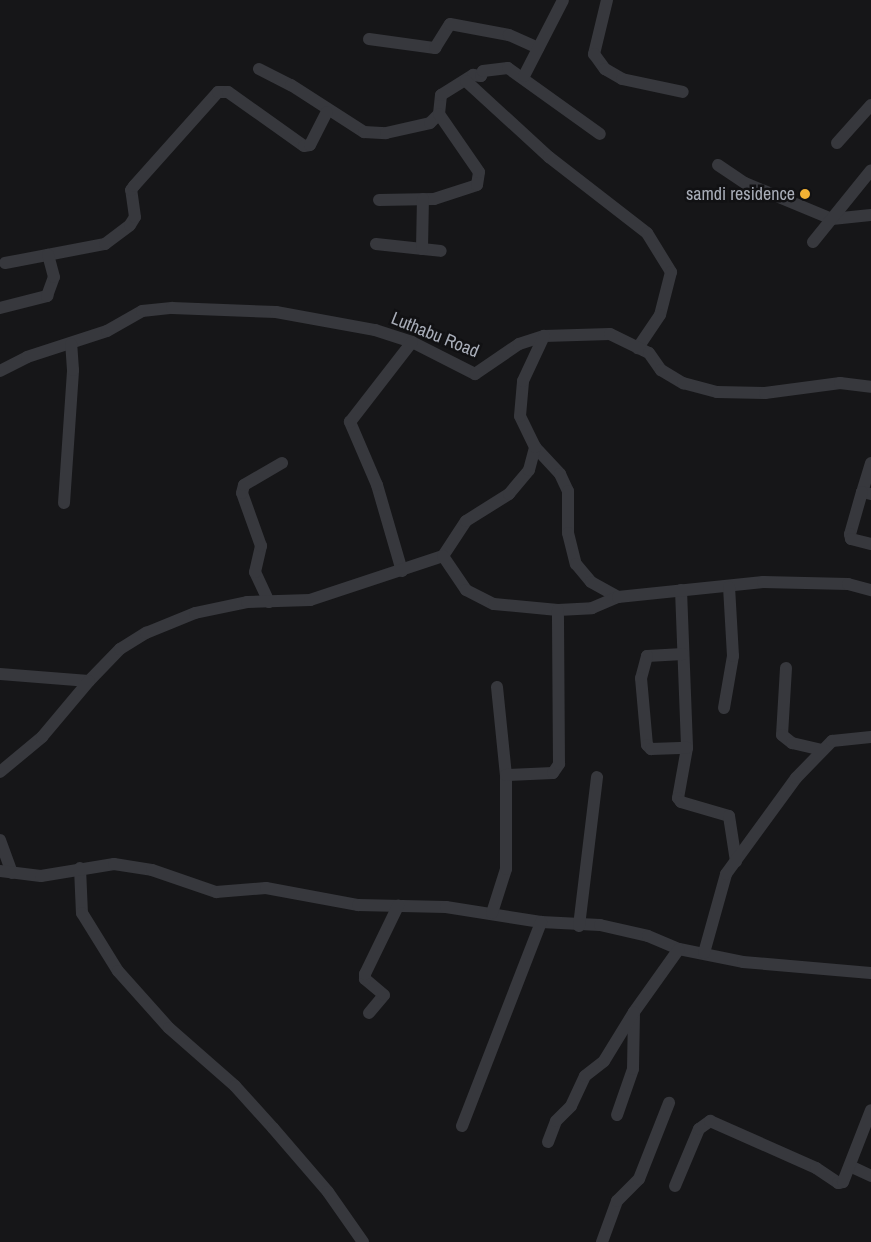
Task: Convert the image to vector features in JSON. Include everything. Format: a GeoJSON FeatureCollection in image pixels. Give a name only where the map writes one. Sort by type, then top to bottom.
{"type":"FeatureCollection","features":[{"type":"Feature","properties":{"kind":"street"},"geometry":{"type":"LineString","coordinates":[[524,76],[563,0]]}},
{"type":"Feature","properties":{"kind":"street"},"geometry":{"type":"LineString","coordinates":[[606,0],[594,54],[605,69],[622,79],[683,92]]}},
{"type":"Feature","properties":{"kind":"street"},"geometry":{"type":"LineString","coordinates":[[369,38],[435,48],[450,24],[509,35],[538,48]]}},
{"type":"Feature","properties":{"kind":"street"},"geometry":{"type":"LineString","coordinates":[[259,69],[291,85],[327,112],[364,132],[386,133],[430,123],[438,114],[441,95],[492,68],[508,68],[524,76],[600,134]]}},
{"type":"Feature","properties":{"kind":"street"},"geometry":{"type":"LineString","coordinates":[[466,81],[550,157],[647,234],[670,272],[660,315],[638,348]]}},
{"type":"Feature","properties":{"kind":"street"},"geometry":{"type":"LineString","coordinates":[[5,264],[105,244],[130,225],[136,206],[131,190],[218,92],[228,92],[304,146],[310,145],[327,112]]}},
{"type":"Feature","properties":{"kind":"street"},"geometry":{"type":"LineString","coordinates":[[836,143],[871,105]]}},
{"type":"Feature","properties":{"kind":"street"},"geometry":{"type":"LineString","coordinates":[[379,200],[423,199],[467,190],[480,177],[438,114]]}},
{"type":"Feature","properties":{"kind":"street"},"geometry":{"type":"LineString","coordinates":[[718,165],[744,183],[832,219],[871,214]]}},
{"type":"Feature","properties":{"kind":"street"},"geometry":{"type":"LineString","coordinates":[[813,242],[871,170]]}},
{"type":"Feature","properties":{"kind":"street"},"geometry":{"type":"LineString","coordinates":[[422,249],[423,199]]}},
{"type":"Feature","properties":{"kind":"street"},"geometry":{"type":"LineString","coordinates":[[376,244],[442,251]]}},
{"type":"Feature","properties":{"kind":"street"},"geometry":{"type":"LineString","coordinates":[[0,308],[47,296],[54,277],[48,255]]}},
{"type":"Feature","properties":{"kind":"street","name":"Luthabu Road"},"geometry":{"type":"LineString","coordinates":[[0,371],[27,357],[71,344],[142,312],[172,308],[276,312],[375,330],[412,342],[475,374],[519,344],[544,336],[610,334],[628,339],[638,348],[649,353],[661,370],[683,383],[717,392],[765,393],[840,382],[871,387]]}},
{"type":"Feature","properties":{"kind":"street"},"geometry":{"type":"LineString","coordinates":[[544,336],[523,381],[520,416],[535,447],[560,474],[568,491],[568,533],[576,564],[591,582],[618,597]]}},
{"type":"Feature","properties":{"kind":"street"},"geometry":{"type":"LineString","coordinates":[[402,571],[377,485],[350,422],[412,342]]}},
{"type":"Feature","properties":{"kind":"street"},"geometry":{"type":"LineString","coordinates":[[64,503],[73,370],[71,344]]}},
{"type":"Feature","properties":{"kind":"street"},"geometry":{"type":"LineString","coordinates":[[0,772],[42,738],[89,681],[120,649],[146,633],[216,607],[310,600],[443,556],[466,521],[494,506],[519,482],[529,470],[535,447]]}},
{"type":"Feature","properties":{"kind":"street"},"geometry":{"type":"LineString","coordinates":[[269,602],[255,572],[262,546],[242,493],[244,485],[282,463]]}},
{"type":"Feature","properties":{"kind":"street"},"geometry":{"type":"LineString","coordinates":[[871,463],[867,493],[850,534],[851,539],[871,544]]}},
{"type":"Feature","properties":{"kind":"street"},"geometry":{"type":"LineString","coordinates":[[443,556],[466,590],[494,604],[558,610],[592,608],[618,597],[789,581],[848,584],[871,590]]}},
{"type":"Feature","properties":{"kind":"street"},"geometry":{"type":"LineString","coordinates":[[724,708],[733,656],[729,587]]}},
{"type":"Feature","properties":{"kind":"street"},"geometry":{"type":"LineString","coordinates":[[681,590],[687,748],[678,798],[681,802],[729,816],[736,861]]}},
{"type":"Feature","properties":{"kind":"street"},"geometry":{"type":"LineString","coordinates":[[506,775],[553,773],[559,764],[558,610]]}},
{"type":"Feature","properties":{"kind":"street"},"geometry":{"type":"LineString","coordinates":[[683,654],[647,656],[641,678],[647,745],[651,748],[687,748]]}},
{"type":"Feature","properties":{"kind":"street"},"geometry":{"type":"LineString","coordinates":[[786,668],[782,735],[792,743],[822,750]]}},
{"type":"Feature","properties":{"kind":"street"},"geometry":{"type":"LineString","coordinates":[[0,674],[89,681]]}},
{"type":"Feature","properties":{"kind":"street"},"geometry":{"type":"LineString","coordinates":[[492,913],[506,869],[506,775],[497,687]]}},
{"type":"Feature","properties":{"kind":"street"},"geometry":{"type":"LineString","coordinates":[[704,953],[726,874],[796,778],[832,741],[871,737]]}},
{"type":"Feature","properties":{"kind":"street"},"geometry":{"type":"LineString","coordinates":[[579,926],[598,777]]}},
{"type":"Feature","properties":{"kind":"street"},"geometry":{"type":"LineString","coordinates":[[0,840],[6,872],[41,876],[80,868],[114,864],[152,870],[216,892],[266,888],[358,905],[492,913],[541,922],[628,930],[679,949],[772,966],[871,973]]}},
{"type":"Feature","properties":{"kind":"street"},"geometry":{"type":"LineString","coordinates":[[80,868],[82,913],[118,971],[168,1028],[235,1086],[328,1192],[364,1242]]}},
{"type":"Feature","properties":{"kind":"street"},"geometry":{"type":"LineString","coordinates":[[369,1013],[384,995],[365,979],[365,974],[398,906]]}},
{"type":"Feature","properties":{"kind":"street"},"geometry":{"type":"LineString","coordinates":[[462,1126],[541,922]]}},
{"type":"Feature","properties":{"kind":"street"},"geometry":{"type":"LineString","coordinates":[[548,1142],[556,1121],[571,1106],[585,1076],[604,1061],[634,1012],[679,949]]}},
{"type":"Feature","properties":{"kind":"street"},"geometry":{"type":"LineString","coordinates":[[617,1115],[633,1070],[634,1012]]}},
{"type":"Feature","properties":{"kind":"street"},"geometry":{"type":"LineString","coordinates":[[602,1242],[617,1201],[639,1179],[669,1103]]}},
{"type":"Feature","properties":{"kind":"street"},"geometry":{"type":"LineString","coordinates":[[675,1186],[699,1129],[710,1121],[816,1168],[838,1183],[852,1167],[871,1110]]}},
{"type":"Feature","properties":{"kind":"street"},"geometry":{"type":"LineString","coordinates":[[852,1167],[871,1176]]}},
{"type":"Feature","properties":{"kind":"place","name":"samdi residence"},"geometry":{"type":"Point","coordinates":[805,194]}}]}
